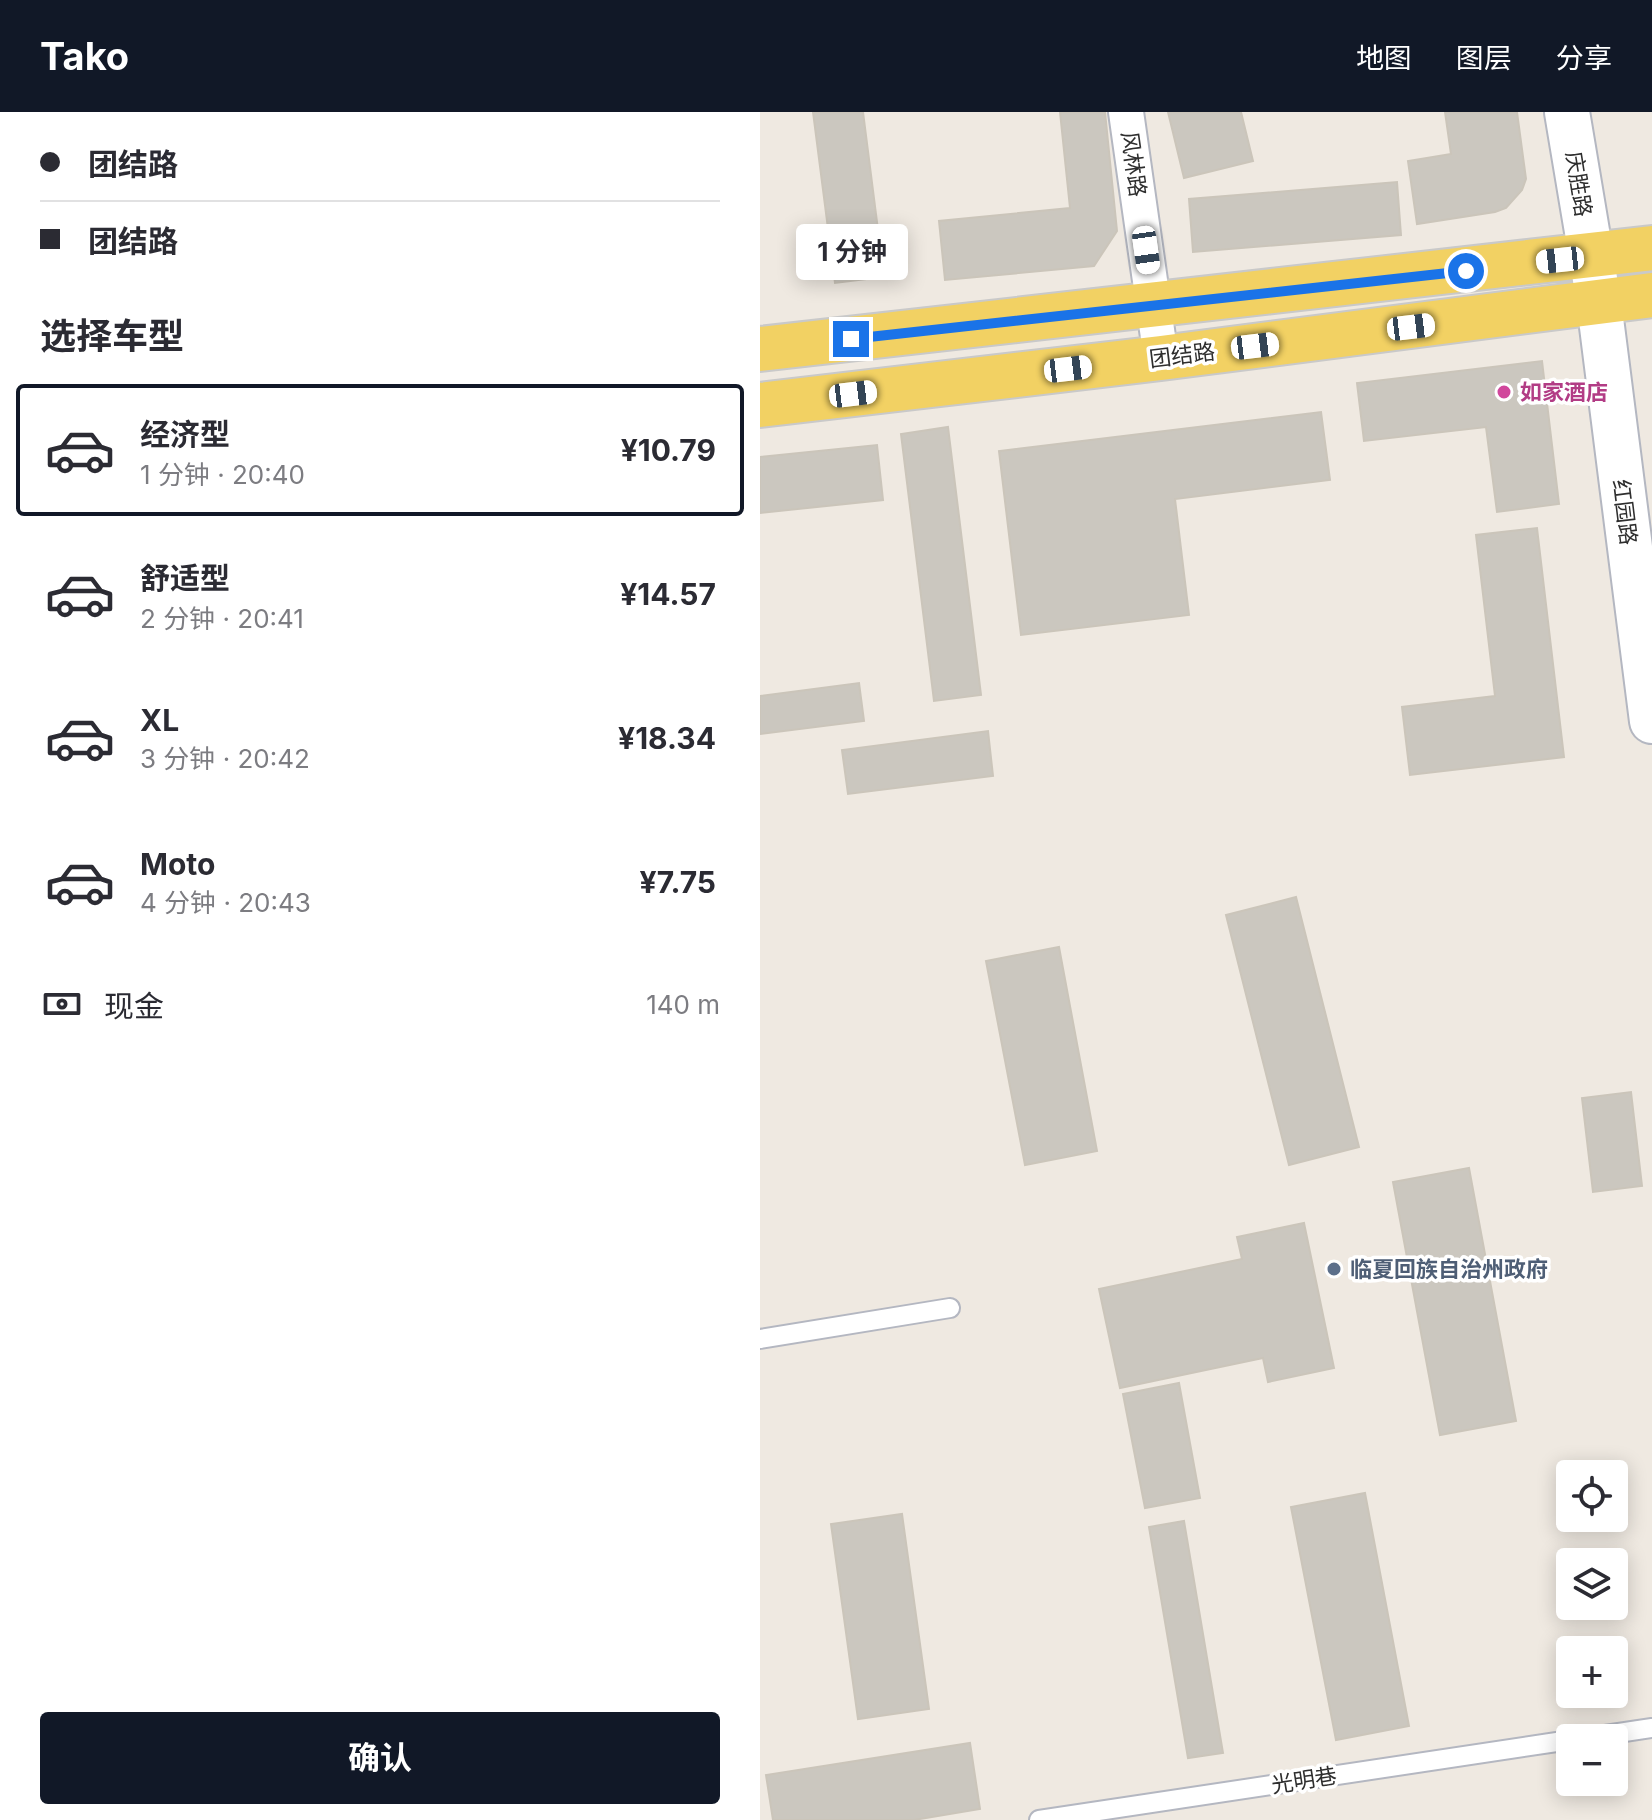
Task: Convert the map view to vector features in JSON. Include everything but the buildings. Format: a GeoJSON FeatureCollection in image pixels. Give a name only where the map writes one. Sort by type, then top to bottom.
{"type":"FeatureCollection","features":[{"type":"Feature","properties":{"kind":"main road","name":"庆胜路"},"geometry":{"type":"LineString","coordinates":[[1567,112],[1599,303]]}},
{"type":"Feature","properties":{"kind":"main road"},"geometry":{"type":"LineString","coordinates":[[760,349],[1652,248]]}},
{"type":"Feature","properties":{"kind":"main road","name":"团结路"},"geometry":{"type":"LineString","coordinates":[[760,405],[1161,358],[1652,295]]}},
{"type":"Feature","properties":{"kind":"main road","name":"红园路"},"geometry":{"type":"LineString","coordinates":[[1599,303],[1652,721]]}},
{"type":"Feature","properties":{"kind":"street","name":"风林路"},"geometry":{"type":"LineString","coordinates":[[1126,112],[1161,358]]}},
{"type":"Feature","properties":{"kind":"lane"},"geometry":{"type":"LineString","coordinates":[[760,1339],[950,1308]]}},
{"type":"Feature","properties":{"kind":"lane"},"geometry":{"type":"LineString","coordinates":[[1628,1732],[1652,1728]]}},
{"type":"Feature","properties":{"kind":"lane","name":"光明巷"},"geometry":{"type":"LineString","coordinates":[[1039,1820],[1556,1742]]}},
{"type":"Feature","properties":{"kind":"place","name":"如家酒店"},"geometry":{"type":"Point","coordinates":[1504,392]}},
{"type":"Feature","properties":{"kind":"place","name":"临夏回族自治州政府"},"geometry":{"type":"Point","coordinates":[1334,1269]}},
{"type":"Feature","properties":{"kind":"route"},"geometry":{"type":"LineString","coordinates":[[851,339],[1466,271]]}}]}
